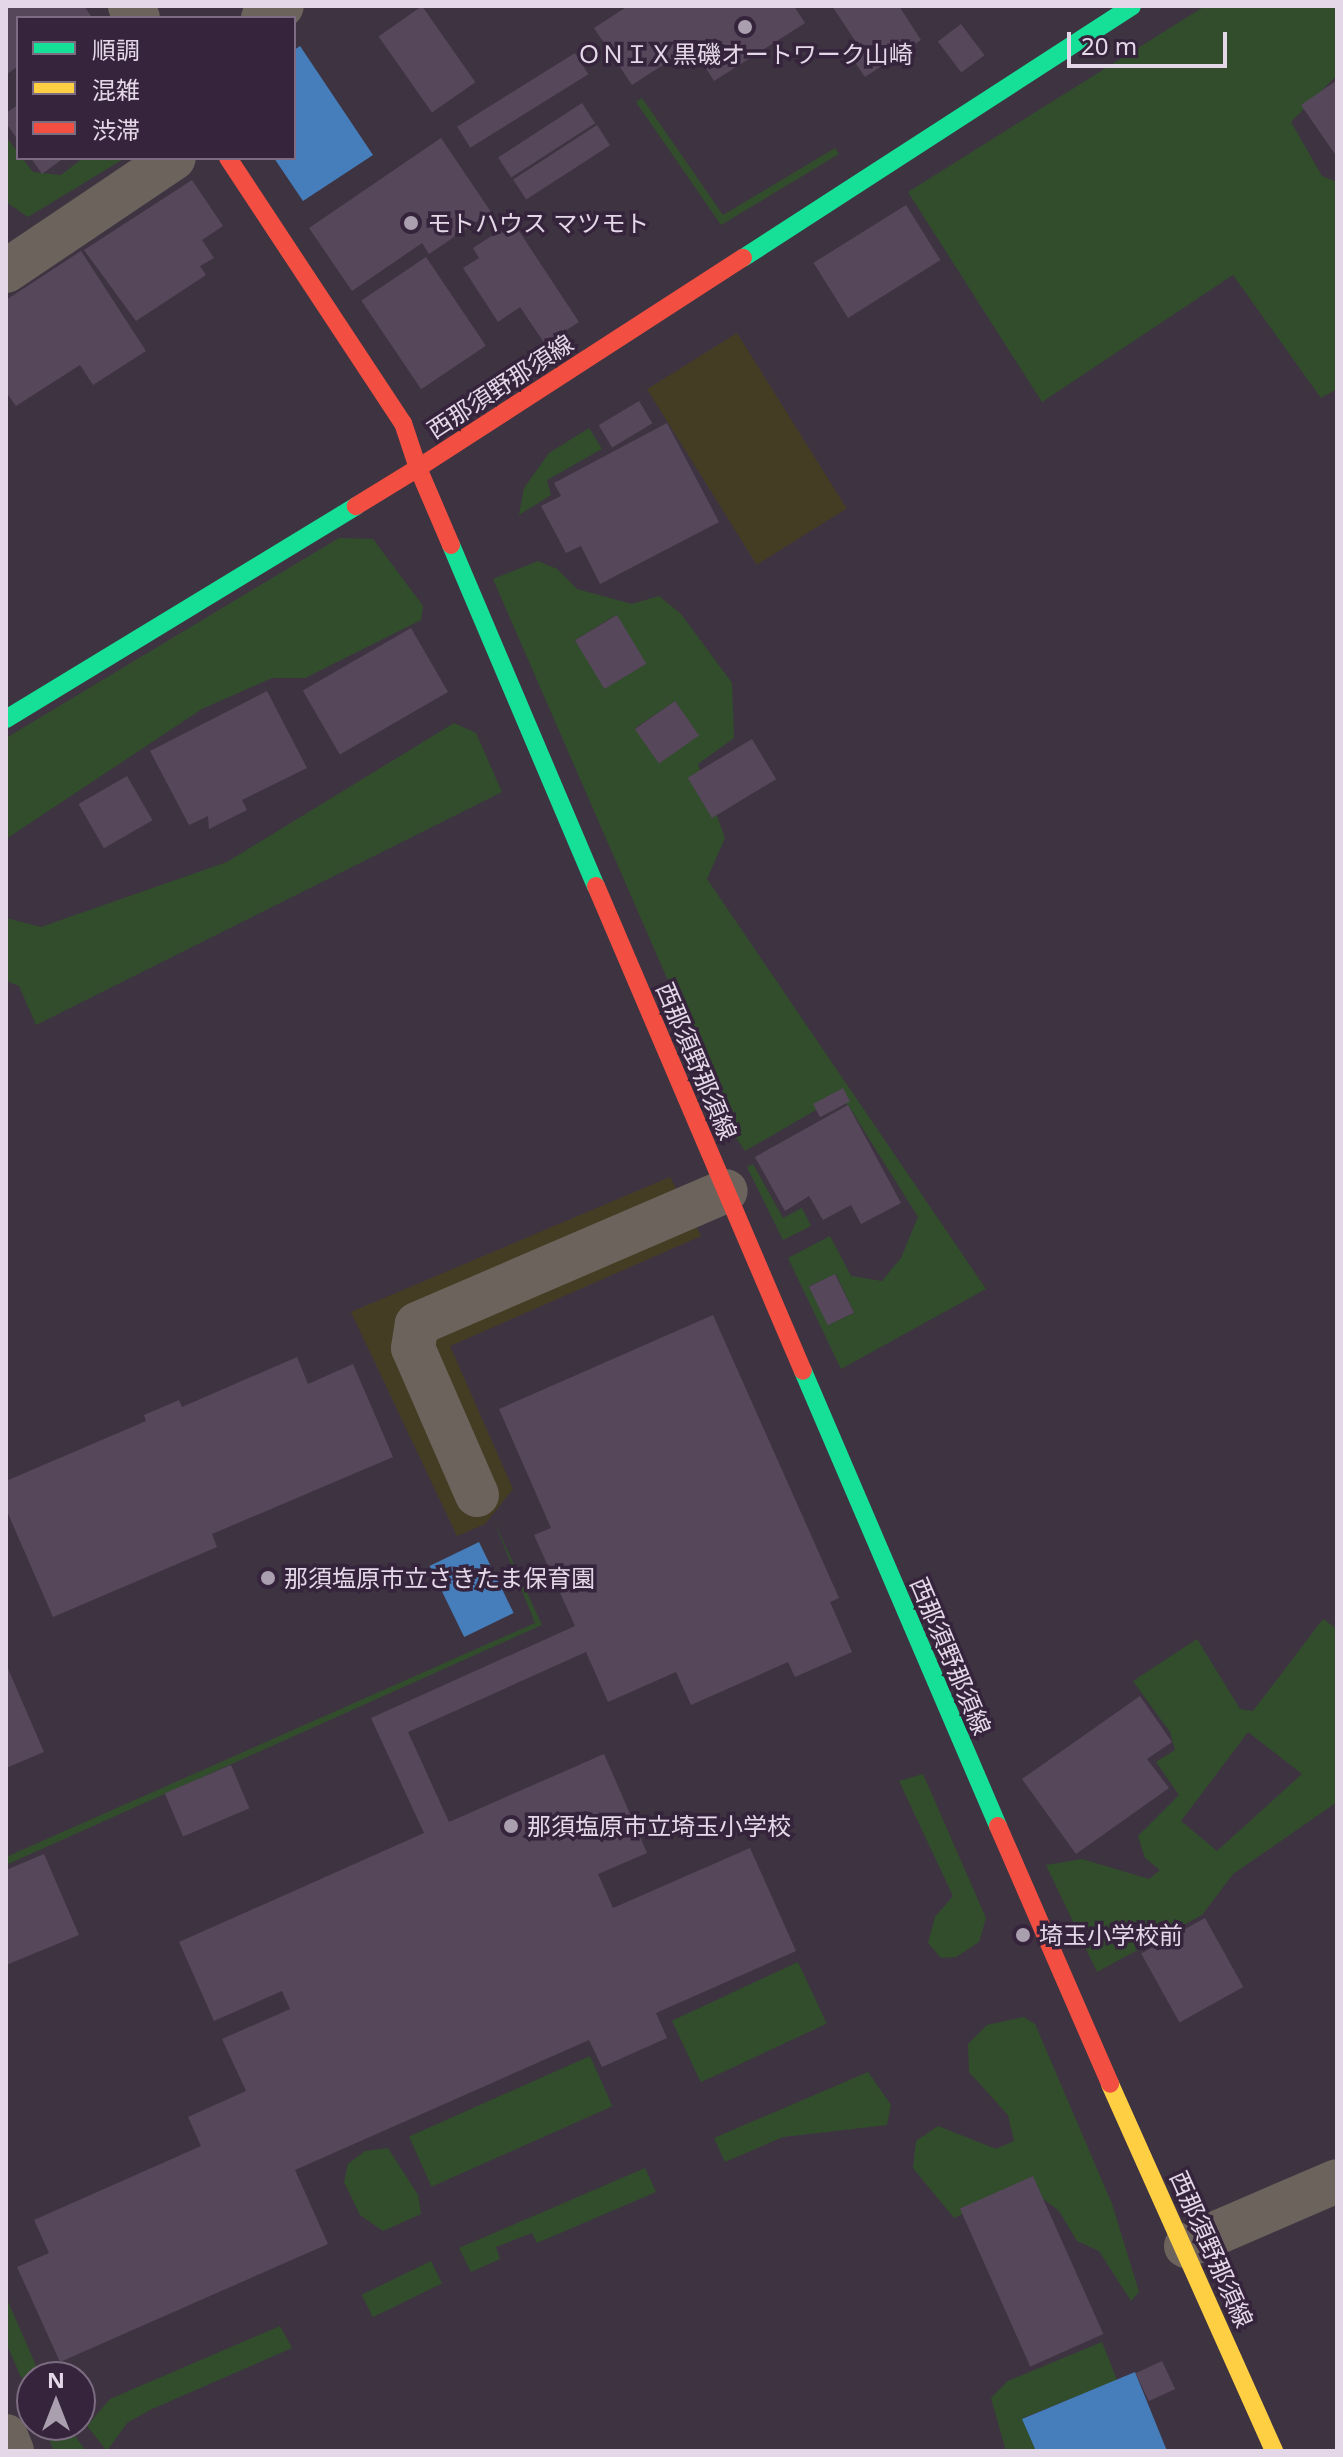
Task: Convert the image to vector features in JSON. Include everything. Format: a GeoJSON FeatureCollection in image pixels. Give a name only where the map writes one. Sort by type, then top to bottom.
{"type":"FeatureCollection","features":[{"type":"Feature","properties":{"kind":"main road","name":"西那須野那須線"},"geometry":{"type":"LineString","coordinates":[[1132,6],[418,468],[1055,1961],[1186,2246],[1274,2451]]}},
{"type":"Feature","properties":{"kind":"main road"},"geometry":{"type":"LineString","coordinates":[[6,719],[418,468],[403,423],[229,160]]}},
{"type":"Feature","properties":{"kind":"street"},"geometry":{"type":"LineString","coordinates":[[6,271],[171,160]]}},
{"type":"Feature","properties":{"kind":"street"},"geometry":{"type":"LineString","coordinates":[[477,1495],[413,1348],[417,1324],[726,1191]]}},
{"type":"Feature","properties":{"kind":"street"},"geometry":{"type":"LineString","coordinates":[[1186,2246],[1337,2181]]}},
{"type":"Feature","properties":{"kind":"street"},"geometry":{"type":"LineString","coordinates":[[6,2436],[12,2451]]}},
{"type":"Feature","properties":{"kind":"green space"},"geometry":{"type":"Polygon","coordinates":[[[1205,6],[1337,6],[1337,75],[1291,122],[1322,176],[1337,182],[1337,389],[1321,398],[1233,275],[1042,402],[908,192],[1205,6]]]}},
{"type":"Feature","properties":{"kind":"green space"},"geometry":{"type":"Polygon","coordinates":[[[642,98],[723,215],[835,148],[839,154],[721,225],[636,102],[642,98]]]}},
{"type":"Feature","properties":{"kind":"green space"},"geometry":{"type":"Polygon","coordinates":[[[6,137],[16,150],[16,160],[24,160],[33,172],[61,175],[80,160],[122,160],[28,217],[6,202],[6,137]]]}},
{"type":"Feature","properties":{"kind":"green space"},"geometry":{"type":"Polygon","coordinates":[[[589,428],[602,449],[547,480],[551,495],[519,515],[524,488],[549,453],[589,428]]]}},
{"type":"Feature","properties":{"kind":"green space"},"geometry":{"type":"Polygon","coordinates":[[[339,538],[373,539],[423,606],[421,620],[305,678],[272,678],[202,709],[6,839],[6,738],[339,538]]]}},
{"type":"Feature","properties":{"kind":"green space"},"geometry":{"type":"Polygon","coordinates":[[[538,561],[557,569],[577,589],[632,604],[659,596],[681,614],[732,683],[734,738],[698,764],[725,838],[707,879],[986,1289],[841,1369],[788,1258],[830,1236],[851,1276],[882,1281],[901,1258],[918,1217],[848,1105],[833,1100],[745,1151],[737,1139],[493,579],[538,561]],[[616,615],[575,640],[605,688],[646,664],[616,615]],[[675,701],[635,728],[659,762],[698,735],[675,701]],[[836,1274],[809,1286],[828,1325],[854,1313],[836,1274]]]}},
{"type":"Feature","properties":{"kind":"green space"},"geometry":{"type":"Polygon","coordinates":[[[454,723],[476,733],[502,792],[36,1025],[19,986],[6,981],[6,918],[41,927],[227,862],[454,723]]]}},
{"type":"Feature","properties":{"kind":"green space"},"geometry":{"type":"Polygon","coordinates":[[[753,1164],[783,1218],[802,1208],[811,1226],[783,1240],[747,1167],[753,1164]]]}},
{"type":"Feature","properties":{"kind":"green space"},"geometry":{"type":"Polygon","coordinates":[[[493,1519],[542,1625],[6,1865],[6,1857],[535,1623],[493,1519]]]}},
{"type":"Feature","properties":{"kind":"green space"},"geometry":{"type":"Polygon","coordinates":[[[1323,1619],[1337,1629],[1337,1802],[1233,1874],[1202,1915],[1097,1972],[1046,1865],[1082,1859],[1149,1879],[1160,1870],[1145,1858],[1138,1836],[1179,1795],[1156,1762],[1175,1750],[1170,1732],[1133,1681],[1197,1639],[1240,1709],[1253,1711],[1323,1619]],[[1248,1732],[1181,1821],[1217,1851],[1302,1774],[1248,1732]]]}},
{"type":"Feature","properties":{"kind":"green space"},"geometry":{"type":"Polygon","coordinates":[[[923,1774],[986,1918],[979,1942],[956,1957],[941,1958],[928,1943],[935,1917],[953,1896],[899,1781],[923,1774]]]}},
{"type":"Feature","properties":{"kind":"green space"},"geometry":{"type":"Polygon","coordinates":[[[798,1962],[827,2024],[701,2082],[672,2021],[798,1962]]]}},
{"type":"Feature","properties":{"kind":"green space"},"geometry":{"type":"Polygon","coordinates":[[[1024,2017],[1035,2024],[1112,2204],[1139,2292],[1131,2301],[1099,2251],[1077,2241],[1059,2211],[1026,2185],[954,2218],[913,2168],[916,2141],[938,2126],[996,2149],[1014,2141],[1008,2115],[969,2072],[968,2044],[987,2025],[1024,2017]]]}},
{"type":"Feature","properties":{"kind":"green space"},"geometry":{"type":"Polygon","coordinates":[[[590,2056],[612,2106],[431,2187],[409,2137],[590,2056]]]}},
{"type":"Feature","properties":{"kind":"green space"},"geometry":{"type":"Polygon","coordinates":[[[868,2072],[891,2105],[887,2125],[783,2137],[725,2162],[714,2138],[868,2072]]]}},
{"type":"Feature","properties":{"kind":"green space"},"geometry":{"type":"Polygon","coordinates":[[[388,2148],[418,2195],[421,2214],[383,2231],[360,2215],[344,2182],[348,2164],[365,2151],[388,2148]]]}},
{"type":"Feature","properties":{"kind":"green space"},"geometry":{"type":"Polygon","coordinates":[[[645,2168],[656,2192],[537,2243],[532,2233],[496,2247],[500,2259],[471,2272],[459,2248],[645,2168]]]}},
{"type":"Feature","properties":{"kind":"green space"},"geometry":{"type":"Polygon","coordinates":[[[431,2261],[442,2283],[373,2317],[362,2295],[431,2261]]]}},
{"type":"Feature","properties":{"kind":"green space"},"geometry":{"type":"Polygon","coordinates":[[[6,2297],[34,2361],[16,2361],[16,2366],[6,2343],[6,2297]]]}},
{"type":"Feature","properties":{"kind":"green space"},"geometry":{"type":"Polygon","coordinates":[[[280,2326],[292,2348],[152,2409],[127,2423],[107,2451],[96,2437],[96,2415],[110,2399],[280,2326]]]}},
{"type":"Feature","properties":{"kind":"green space"},"geometry":{"type":"Polygon","coordinates":[[[1102,2342],[1117,2380],[1023,2418],[1036,2451],[1006,2451],[991,2398],[1008,2381],[1102,2342]]]}},
{"type":"Feature","properties":{"kind":"green space"},"geometry":{"type":"Polygon","coordinates":[[[50,2441],[79,2441],[86,2451],[54,2451],[50,2441]]]}},
{"type":"Feature","properties":{"kind":"sand"},"geometry":{"type":"Polygon","coordinates":[[[737,333],[847,509],[757,565],[647,389],[737,333]]]}},
{"type":"Feature","properties":{"kind":"sand"},"geometry":{"type":"Polygon","coordinates":[[[670,1177],[701,1236],[450,1346],[513,1489],[485,1524],[457,1536],[351,1312],[670,1177]]]}},
{"type":"Feature","properties":{"kind":"water"},"geometry":{"type":"Polygon","coordinates":[[[300,46],[373,155],[303,201],[275,160],[296,160],[296,49],[300,46]]]}},
{"type":"Feature","properties":{"kind":"water"},"geometry":{"type":"Polygon","coordinates":[[[479,1542],[514,1613],[464,1637],[430,1566],[479,1542]]]}},
{"type":"Feature","properties":{"kind":"water"},"geometry":{"type":"Polygon","coordinates":[[[1135,2372],[1167,2451],[1036,2451],[1022,2419],[1135,2372]]]}},
{"type":"Feature","properties":{"kind":"building"},"geometry":{"type":"Polygon","coordinates":[[[6,6],[84,6],[91,16],[16,16],[16,68],[6,75],[6,6]]]}},
{"type":"Feature","properties":{"kind":"building"},"geometry":{"type":"Polygon","coordinates":[[[422,6],[475,82],[432,113],[379,36],[422,6]]]}},
{"type":"Feature","properties":{"kind":"building"},"geometry":{"type":"Polygon","coordinates":[[[628,6],[794,6],[805,23],[714,81],[692,46],[632,85],[594,28],[628,6]]]}},
{"type":"Feature","properties":{"kind":"building"},"geometry":{"type":"Polygon","coordinates":[[[832,6],[899,6],[921,40],[865,77],[848,52],[858,45],[832,6]]]}},
{"type":"Feature","properties":{"kind":"building"},"geometry":{"type":"Polygon","coordinates":[[[961,24],[984,55],[961,73],[938,41],[961,24]]]}},
{"type":"Feature","properties":{"kind":"building"},"geometry":{"type":"Polygon","coordinates":[[[575,53],[588,74],[470,148],[457,127],[575,53]]]}},
{"type":"Feature","properties":{"kind":"building"},"geometry":{"type":"Polygon","coordinates":[[[1337,80],[1337,157],[1301,105],[1337,80]]]}},
{"type":"Feature","properties":{"kind":"building"},"geometry":{"type":"Polygon","coordinates":[[[582,103],[595,123],[511,178],[498,157],[582,103]]]}},
{"type":"Feature","properties":{"kind":"building"},"geometry":{"type":"Polygon","coordinates":[[[16,106],[16,137],[6,123],[6,113],[16,106]]]}},
{"type":"Feature","properties":{"kind":"building"},"geometry":{"type":"Polygon","coordinates":[[[597,125],[610,145],[526,200],[513,179],[597,125]]]}},
{"type":"Feature","properties":{"kind":"building"},"geometry":{"type":"Polygon","coordinates":[[[441,138],[491,212],[429,254],[422,243],[352,291],[309,228],[441,138]]]}},
{"type":"Feature","properties":{"kind":"building"},"geometry":{"type":"Polygon","coordinates":[[[32,160],[61,160],[42,174],[32,160]]]}},
{"type":"Feature","properties":{"kind":"building"},"geometry":{"type":"Polygon","coordinates":[[[192,180],[223,226],[202,240],[214,258],[200,266],[206,275],[136,321],[84,250],[192,180]]]}},
{"type":"Feature","properties":{"kind":"building"},"geometry":{"type":"Polygon","coordinates":[[[906,205],[940,260],[848,318],[814,263],[906,205]]]}},
{"type":"Feature","properties":{"kind":"building"},"geometry":{"type":"Polygon","coordinates":[[[513,222],[579,322],[545,344],[520,307],[498,322],[463,268],[479,258],[473,248],[513,222]]]}},
{"type":"Feature","properties":{"kind":"building"},"geometry":{"type":"Polygon","coordinates":[[[81,251],[146,351],[93,385],[80,365],[16,406],[6,392],[6,300],[81,251]]]}},
{"type":"Feature","properties":{"kind":"building"},"geometry":{"type":"Polygon","coordinates":[[[426,257],[486,346],[421,389],[361,301],[426,257]]]}},
{"type":"Feature","properties":{"kind":"building"},"geometry":{"type":"Polygon","coordinates":[[[639,401],[652,423],[612,447],[599,425],[639,401]]]}},
{"type":"Feature","properties":{"kind":"building"},"geometry":{"type":"Polygon","coordinates":[[[667,423],[719,522],[600,584],[581,546],[566,553],[541,506],[561,496],[554,483],[667,423]]]}},
{"type":"Feature","properties":{"kind":"building"},"geometry":{"type":"Polygon","coordinates":[[[617,615],[646,664],[604,689],[575,640],[617,615]]]}},
{"type":"Feature","properties":{"kind":"building"},"geometry":{"type":"Polygon","coordinates":[[[411,628],[448,692],[340,755],[303,690],[411,628]]]}},
{"type":"Feature","properties":{"kind":"building"},"geometry":{"type":"Polygon","coordinates":[[[267,691],[307,768],[242,800],[247,810],[209,829],[208,816],[189,825],[150,751],[267,691]]]}},
{"type":"Feature","properties":{"kind":"building"},"geometry":{"type":"Polygon","coordinates":[[[675,701],[699,735],[659,764],[635,729],[675,701]]]}},
{"type":"Feature","properties":{"kind":"building"},"geometry":{"type":"Polygon","coordinates":[[[752,739],[776,779],[712,818],[688,778],[752,739]]]}},
{"type":"Feature","properties":{"kind":"building"},"geometry":{"type":"Polygon","coordinates":[[[127,776],[152,820],[104,848],[79,804],[127,776]]]}},
{"type":"Feature","properties":{"kind":"building"},"geometry":{"type":"Polygon","coordinates":[[[843,1088],[850,1101],[820,1117],[813,1104],[843,1088]]]}},
{"type":"Feature","properties":{"kind":"building"},"geometry":{"type":"Polygon","coordinates":[[[848,1105],[901,1203],[861,1224],[851,1205],[823,1220],[809,1196],[785,1211],[755,1157],[848,1105]]]}},
{"type":"Feature","properties":{"kind":"building"},"geometry":{"type":"Polygon","coordinates":[[[835,1274],[854,1313],[828,1325],[809,1287],[835,1274]]]}},
{"type":"Feature","properties":{"kind":"building"},"geometry":{"type":"Polygon","coordinates":[[[713,1315],[839,1598],[830,1602],[852,1652],[795,1677],[788,1662],[691,1705],[676,1672],[608,1702],[586,1652],[408,1732],[449,1822],[604,1754],[647,1853],[598,1874],[613,1908],[750,1848],[796,1951],[656,2013],[667,2038],[602,2067],[589,2040],[295,2170],[328,2244],[60,2361],[17,2267],[49,2253],[34,2220],[201,2146],[188,2117],[246,2091],[222,2039],[290,2009],[282,1991],[214,2021],[179,1942],[424,1833],[371,1718],[575,1626],[534,1535],[551,1528],[499,1409],[713,1315]]]}},
{"type":"Feature","properties":{"kind":"building"},"geometry":{"type":"Polygon","coordinates":[[[297,1357],[308,1384],[353,1364],[393,1457],[212,1534],[217,1547],[53,1617],[6,1509],[6,1481],[146,1421],[144,1415],[179,1400],[182,1407],[297,1357]]]}},
{"type":"Feature","properties":{"kind":"building"},"geometry":{"type":"Polygon","coordinates":[[[6,1664],[44,1752],[6,1768],[6,1664]]]}},
{"type":"Feature","properties":{"kind":"building"},"geometry":{"type":"Polygon","coordinates":[[[1140,1696],[1172,1742],[1147,1759],[1169,1788],[1076,1854],[1022,1779],[1140,1696]]]}},
{"type":"Feature","properties":{"kind":"building"},"geometry":{"type":"Polygon","coordinates":[[[231,1765],[249,1808],[183,1836],[165,1793],[231,1765]]]}},
{"type":"Feature","properties":{"kind":"building"},"geometry":{"type":"Polygon","coordinates":[[[44,1854],[79,1935],[6,1965],[6,1870],[44,1854]]]}},
{"type":"Feature","properties":{"kind":"building"},"geometry":{"type":"Polygon","coordinates":[[[1205,1918],[1243,1987],[1179,2022],[1141,1953],[1205,1918]]]}},
{"type":"Feature","properties":{"kind":"building"},"geometry":{"type":"Polygon","coordinates":[[[1033,2176],[1103,2334],[1030,2367],[960,2209],[1033,2176]]]}},
{"type":"Feature","properties":{"kind":"building"},"geometry":{"type":"Polygon","coordinates":[[[1162,2361],[1175,2389],[1149,2401],[1136,2373],[1162,2361]]]}},
{"type":"Feature","properties":{"kind":"traffic: fast"},"geometry":{"type":"LineString","coordinates":[[743,258],[1132,6]]}},
{"type":"Feature","properties":{"kind":"traffic: fast"},"geometry":{"type":"LineString","coordinates":[[6,719],[356,506]]}},
{"type":"Feature","properties":{"kind":"traffic: fast"},"geometry":{"type":"LineString","coordinates":[[451,545],[596,886]]}},
{"type":"Feature","properties":{"kind":"traffic: fast"},"geometry":{"type":"LineString","coordinates":[[803,1371],[998,1826]]}},
{"type":"Feature","properties":{"kind":"traffic: slow"},"geometry":{"type":"LineString","coordinates":[[1110,2084],[1274,2451]]}},
{"type":"Feature","properties":{"kind":"traffic: jam"},"geometry":{"type":"LineString","coordinates":[[229,160],[403,423],[418,468],[356,506]]}},
{"type":"Feature","properties":{"kind":"traffic: jam"},"geometry":{"type":"LineString","coordinates":[[451,545],[418,468],[743,258]]}},
{"type":"Feature","properties":{"kind":"traffic: jam"},"geometry":{"type":"LineString","coordinates":[[596,886],[803,1371]]}},
{"type":"Feature","properties":{"kind":"traffic: jam"},"geometry":{"type":"LineString","coordinates":[[998,1826],[1110,2084]]}},
{"type":"Feature","properties":{"kind":"place","name":"ＯＮＩＸ黒磯オートワーク山崎"},"geometry":{"type":"Point","coordinates":[745,27]}},
{"type":"Feature","properties":{"kind":"place","name":"モトハウス マツモト"},"geometry":{"type":"Point","coordinates":[411,223]}},
{"type":"Feature","properties":{"kind":"place","name":"那須塩原市立さきたま保育園"},"geometry":{"type":"Point","coordinates":[268,1578]}},
{"type":"Feature","properties":{"kind":"place","name":"那須塩原市立埼玉小学校"},"geometry":{"type":"Point","coordinates":[511,1826]}},
{"type":"Feature","properties":{"kind":"place","name":"埼玉小学校前"},"geometry":{"type":"Point","coordinates":[1023,1935]}}]}
